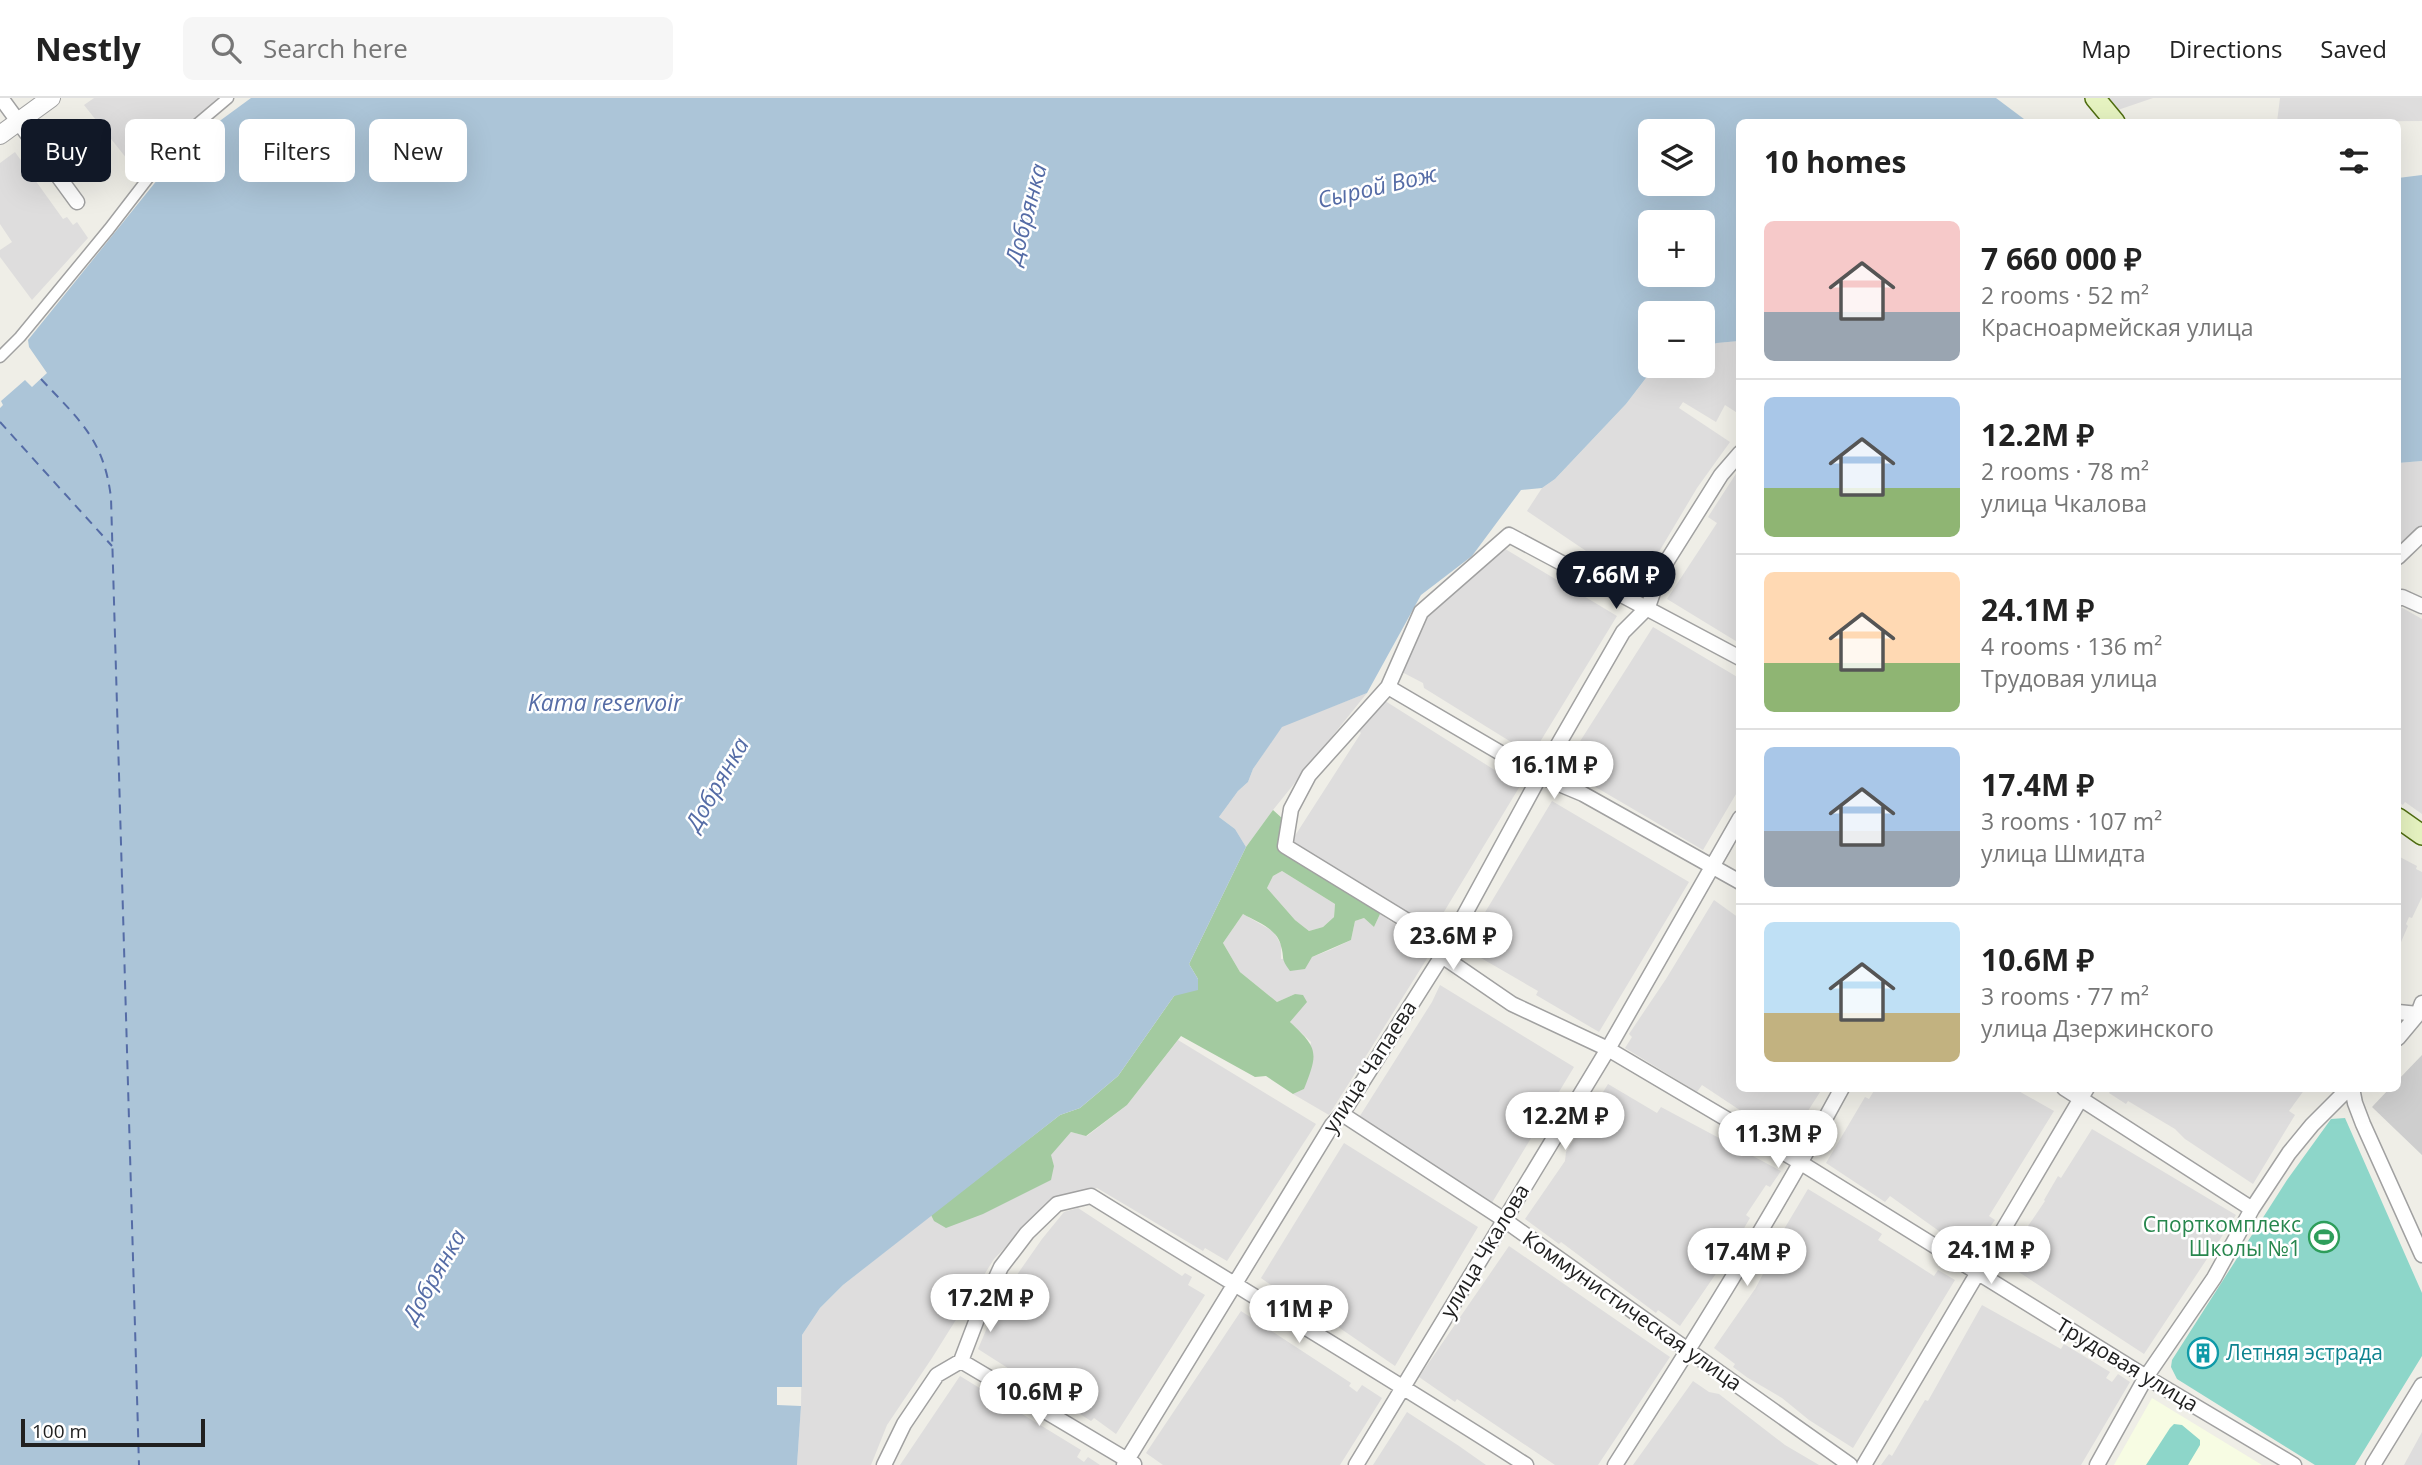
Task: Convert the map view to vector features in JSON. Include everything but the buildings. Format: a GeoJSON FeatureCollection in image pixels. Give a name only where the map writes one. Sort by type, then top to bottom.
{"type":"FeatureCollection","features":[{"type":"Feature","properties":{"kind":"main road"},"geometry":{"type":"LineString","coordinates":[[2095,98],[2112,119]]}},
{"type":"Feature","properties":{"kind":"main road"},"geometry":{"type":"LineString","coordinates":[[2401,820],[2422,835]]}},
{"type":"Feature","properties":{"kind":"street"},"geometry":{"type":"LineString","coordinates":[[1,98],[77,202]]}},
{"type":"Feature","properties":{"kind":"street"},"geometry":{"type":"LineString","coordinates":[[0,135],[51,98]]}},
{"type":"Feature","properties":{"kind":"street"},"geometry":{"type":"LineString","coordinates":[[0,357],[20,337],[101,239],[166,155],[228,98]]}},
{"type":"Feature","properties":{"kind":"street","name":"улица Чапаева"},"geometry":{"type":"LineString","coordinates":[[1129,1463],[1332,1125],[1342,1114],[1443,956],[1540,776],[1623,632],[1648,607],[1660,572],[1721,475],[1736,458]]}},
{"type":"Feature","properties":{"kind":"street"},"geometry":{"type":"LineString","coordinates":[[2401,554],[2422,534]]}},
{"type":"Feature","properties":{"kind":"street"},"geometry":{"type":"LineString","coordinates":[[1736,656],[1509,535],[1421,612],[1388,687],[1540,776],[1583,794],[1736,879]]}},
{"type":"Feature","properties":{"kind":"street"},"geometry":{"type":"LineString","coordinates":[[2401,598],[2422,606]]}},
{"type":"Feature","properties":{"kind":"street","name":"Трудовая улица"},"geometry":{"type":"LineString","coordinates":[[1388,687],[1309,775],[1291,809],[1285,846],[1427,933],[1443,956],[1511,1004],[1608,1049],[1801,1163],[2146,1377],[2294,1465]]}},
{"type":"Feature","properties":{"kind":"street","name":"улица Чкалова"},"geometry":{"type":"LineString","coordinates":[[1356,1465],[1608,1049],[1736,825]]}},
{"type":"Feature","properties":{"kind":"street"},"geometry":{"type":"LineString","coordinates":[[2401,1012],[2421,1009]]}},
{"type":"Feature","properties":{"kind":"street"},"geometry":{"type":"LineString","coordinates":[[2401,1034],[2421,1009]]}},
{"type":"Feature","properties":{"kind":"street"},"geometry":{"type":"LineString","coordinates":[[1615,1465],[1689,1351],[1801,1163],[1840,1092]]}},
{"type":"Feature","properties":{"kind":"street"},"geometry":{"type":"LineString","coordinates":[[2097,1465],[2146,1377],[2214,1278],[2252,1209],[2299,1140],[2347,1092]]}},
{"type":"Feature","properties":{"kind":"street"},"geometry":{"type":"LineString","coordinates":[[2352,1092],[2363,1124],[2422,1255]]}},
{"type":"Feature","properties":{"kind":"street"},"geometry":{"type":"LineString","coordinates":[[1864,1465],[2084,1094],[2252,1209]]}},
{"type":"Feature","properties":{"kind":"street","name":"Коммунистическая улица"},"geometry":{"type":"LineString","coordinates":[[1342,1114],[1503,1219],[1850,1465]]}},
{"type":"Feature","properties":{"kind":"street"},"geometry":{"type":"LineString","coordinates":[[884,1465],[904,1424],[937,1375],[961,1361],[977,1318],[1001,1267],[1027,1233],[1057,1204],[1091,1196],[1403,1386],[1526,1465]]}},
{"type":"Feature","properties":{"kind":"street"},"geometry":{"type":"LineString","coordinates":[[961,1361],[1129,1463]]}},
{"type":"Feature","properties":{"kind":"street"},"geometry":{"type":"LineString","coordinates":[[2373,1465],[2422,1385]]}},
{"type":"Feature","properties":{"kind":"shaded area"},"geometry":{"type":"Polygon","coordinates":[[[94,98],[218,98],[195,119],[125,119],[125,156],[111,139],[111,119],[95,119],[84,105],[94,98]]]}},
{"type":"Feature","properties":{"kind":"shaded area"},"geometry":{"type":"Polygon","coordinates":[[[2098,98],[2153,98],[2112,112],[2098,98]]]}},
{"type":"Feature","properties":{"kind":"shaded area"},"geometry":{"type":"Polygon","coordinates":[[[2280,98],[2422,98],[2422,121],[2277,119],[2280,98]]]}},
{"type":"Feature","properties":{"kind":"shaded area"},"geometry":{"type":"Polygon","coordinates":[[[15,152],[21,160],[21,182],[36,182],[63,219],[67,217],[73,225],[77,222],[88,238],[32,300],[0,257],[0,250],[12,242],[0,224],[0,163],[15,152]]]}},
{"type":"Feature","properties":{"kind":"shaded area"},"geometry":{"type":"Polygon","coordinates":[[[1736,341],[1736,412],[1725,405],[1716,422],[1683,402],[1679,408],[1730,442],[1697,488],[1641,582],[1589,553],[1527,511],[1542,488],[1555,479],[1626,404],[1646,378],[1715,378],[1715,344],[1736,341]]]}},
{"type":"Feature","properties":{"kind":"shaded area"},"geometry":{"type":"Polygon","coordinates":[[[2422,461],[2422,526],[2401,549],[2401,463],[2422,461]]]}},
{"type":"Feature","properties":{"kind":"shaded area"},"geometry":{"type":"Polygon","coordinates":[[[1736,474],[1736,641],[1667,599],[1717,523],[1708,517],[1736,474]]]}},
{"type":"Feature","properties":{"kind":"shaded area"},"geometry":{"type":"Polygon","coordinates":[[[1502,547],[1617,616],[1532,755],[1424,688],[1423,683],[1398,670],[1429,610],[1502,547]]]}},
{"type":"Feature","properties":{"kind":"shaded area"},"geometry":{"type":"Polygon","coordinates":[[[2401,607],[2422,619],[2422,814],[2405,802],[2403,805],[2401,607]]]}},
{"type":"Feature","properties":{"kind":"shaded area"},"geometry":{"type":"Polygon","coordinates":[[[1653,627],[1736,676],[1736,794],[1703,850],[1563,768],[1653,627]]]}},
{"type":"Feature","properties":{"kind":"shaded area"},"geometry":{"type":"Polygon","coordinates":[[[1367,693],[1246,847],[1235,829],[1219,817],[1248,782],[1253,769],[1282,726],[1367,693]]]}},
{"type":"Feature","properties":{"kind":"shaded area"},"geometry":{"type":"Polygon","coordinates":[[[1382,699],[1520,786],[1433,930],[1289,845],[1361,733],[1359,731],[1382,699]]]}},
{"type":"Feature","properties":{"kind":"shaded area"},"geometry":{"type":"Polygon","coordinates":[[[1552,801],[1689,882],[1599,1032],[1536,995],[1538,991],[1462,947],[1552,801]]]}},
{"type":"Feature","properties":{"kind":"shaded area"},"geometry":{"type":"Polygon","coordinates":[[[2401,858],[2417,866],[2416,869],[2422,872],[2422,897],[2412,918],[2409,917],[2406,924],[2408,926],[2401,942],[2401,858]]]}},
{"type":"Feature","properties":{"kind":"shaded area"},"geometry":{"type":"Polygon","coordinates":[[[1282,871],[1335,904],[1334,917],[1323,927],[1309,931],[1295,920],[1267,888],[1273,876],[1282,871]]]}},
{"type":"Feature","properties":{"kind":"shaded area"},"geometry":{"type":"Polygon","coordinates":[[[1714,900],[1736,916],[1736,1092],[1820,1092],[1788,1142],[1702,1085],[1697,1092],[1625,1048],[1632,1037],[1629,1034],[1714,900]]]}},
{"type":"Feature","properties":{"kind":"shaded area"},"geometry":{"type":"Polygon","coordinates":[[[1243,914],[1274,932],[1281,945],[1281,959],[1312,957],[1330,950],[1351,940],[1355,921],[1364,918],[1374,927],[1380,914],[1433,949],[1329,1115],[1293,1094],[1304,1089],[1311,1042],[1290,1022],[1306,1002],[1295,994],[1277,1002],[1240,972],[1223,943],[1243,914]]]}},
{"type":"Feature","properties":{"kind":"shaded area"},"geometry":{"type":"Polygon","coordinates":[[[1440,985],[1574,1067],[1490,1206],[1358,1119],[1440,985]]]}},
{"type":"Feature","properties":{"kind":"shaded area"},"geometry":{"type":"Polygon","coordinates":[[[1178,1040],[1316,1124],[1227,1261],[1205,1248],[1203,1251],[1097,1188],[1052,1199],[994,1259],[887,1425],[871,1465],[797,1465],[802,1335],[820,1308],[843,1285],[931,1215],[935,1221],[1054,1166],[1050,1155],[1071,1132],[1087,1136],[1127,1105],[1178,1040]]]}},
{"type":"Feature","properties":{"kind":"shaded area"},"geometry":{"type":"Polygon","coordinates":[[[2422,1055],[2422,1155],[2372,1107],[2386,1092],[2401,1092],[2401,1077],[2422,1055]]]}},
{"type":"Feature","properties":{"kind":"shaded area"},"geometry":{"type":"Polygon","coordinates":[[[1608,1084],[1657,1113],[1661,1107],[1781,1171],[1770,1187],[1766,1185],[1746,1215],[1750,1218],[1726,1259],[1680,1326],[1658,1310],[1656,1313],[1561,1242],[1559,1244],[1525,1219],[1565,1161],[1566,1152],[1608,1084]]]}},
{"type":"Feature","properties":{"kind":"shaded area"},"geometry":{"type":"Polygon","coordinates":[[[1873,1092],[2020,1092],[2054,1111],[1989,1216],[1995,1220],[1971,1254],[1890,1196],[1885,1202],[1826,1163],[1865,1097],[1869,1099],[1873,1092]]]}},
{"type":"Feature","properties":{"kind":"shaded area"},"geometry":{"type":"Polygon","coordinates":[[[2303,1092],[2289,1111],[2295,1115],[2253,1184],[2185,1139],[2175,1129],[2109,1093],[2303,1092]]]}},
{"type":"Feature","properties":{"kind":"shaded area","name":"Спорткомплекс Школы №1"},"geometry":{"type":"Polygon","coordinates":[[[2345,1118],[2422,1293],[2422,1356],[2355,1465],[2315,1465],[2177,1379],[2171,1367],[2172,1360],[2287,1180],[2331,1119],[2345,1118]]]}},
{"type":"Feature","properties":{"kind":"shaded area"},"geometry":{"type":"Polygon","coordinates":[[[2092,1129],[2236,1215],[2144,1354],[2008,1265],[2030,1231],[2026,1229],[2058,1176],[2061,1178],[2092,1129]]]}},
{"type":"Feature","properties":{"kind":"shaded area"},"geometry":{"type":"Polygon","coordinates":[[[1344,1143],[1478,1227],[1395,1366],[1283,1289],[1281,1292],[1261,1278],[1344,1143]]]}},
{"type":"Feature","properties":{"kind":"shaded area"},"geometry":{"type":"Polygon","coordinates":[[[1808,1189],[1882,1234],[1878,1240],[1934,1276],[1938,1270],[1955,1280],[1853,1448],[1809,1420],[1782,1398],[1748,1378],[1714,1348],[1755,1289],[1763,1274],[1759,1271],[1808,1189]]]}},
{"type":"Feature","properties":{"kind":"shaded area"},"geometry":{"type":"Polygon","coordinates":[[[1078,1208],[1182,1276],[1185,1273],[1192,1277],[1188,1285],[1205,1295],[1116,1434],[978,1349],[998,1302],[1042,1239],[1064,1212],[1078,1208]]]}},
{"type":"Feature","properties":{"kind":"shaded area"},"geometry":{"type":"Polygon","coordinates":[[[1509,1246],[1670,1357],[1598,1465],[1555,1465],[1457,1399],[1455,1402],[1419,1377],[1509,1246]]]}},
{"type":"Feature","properties":{"kind":"shaded area"},"geometry":{"type":"Polygon","coordinates":[[[1982,1305],[2061,1349],[2064,1344],[2110,1372],[2106,1378],[2112,1382],[2118,1374],[2130,1382],[2081,1465],[1881,1465],[1889,1454],[1892,1456],[1925,1400],[1928,1401],[1982,1305]]]}},
{"type":"Feature","properties":{"kind":"shaded area"},"geometry":{"type":"Polygon","coordinates":[[[1241,1311],[1351,1383],[1349,1386],[1357,1392],[1362,1385],[1382,1398],[1340,1465],[1163,1465],[1146,1453],[1241,1311]]]}},
{"type":"Feature","properties":{"kind":"shaded area"},"geometry":{"type":"Polygon","coordinates":[[[960,1376],[1081,1450],[1077,1457],[1084,1462],[1088,1457],[1100,1465],[900,1465],[960,1376]]]}},
{"type":"Feature","properties":{"kind":"shaded area"},"geometry":{"type":"Polygon","coordinates":[[[1693,1381],[1709,1392],[1719,1394],[1785,1445],[1819,1465],[1633,1465],[1693,1381]]]}},
{"type":"Feature","properties":{"kind":"shaded area"},"geometry":{"type":"Polygon","coordinates":[[[2152,1398],[2262,1465],[2114,1465],[2152,1398]]]}},
{"type":"Feature","properties":{"kind":"shaded area"},"geometry":{"type":"Polygon","coordinates":[[[1407,1412],[1459,1446],[1486,1465],[1373,1465],[1407,1412]]]}},
{"type":"Feature","properties":{"kind":"shaded area"},"geometry":{"type":"Polygon","coordinates":[[[2174,1424],[2182,1425],[2200,1440],[2200,1445],[2188,1465],[2146,1465],[2170,1428],[2174,1424]]]}},
{"type":"Feature","properties":{"kind":"shaded area"},"geometry":{"type":"Polygon","coordinates":[[[2422,1432],[2422,1465],[2404,1465],[2422,1432]]]}},
{"type":"Feature","properties":{"kind":"green space"},"geometry":{"type":"Polygon","coordinates":[[[1273,810],[1283,819],[1281,850],[1350,891],[1380,914],[1374,927],[1364,918],[1355,921],[1351,940],[1312,957],[1305,969],[1290,971],[1276,935],[1243,914],[1223,943],[1240,972],[1277,1002],[1295,994],[1303,995],[1307,1002],[1290,1022],[1306,1039],[1313,1052],[1312,1067],[1304,1089],[1293,1094],[1266,1076],[1255,1077],[1181,1036],[1127,1105],[1086,1136],[1071,1132],[1051,1155],[1054,1166],[1051,1180],[983,1214],[946,1228],[934,1221],[931,1215],[1060,1115],[1080,1108],[1118,1076],[1174,996],[1198,979],[1189,964],[1246,847],[1273,810]],[[1282,871],[1273,876],[1267,888],[1295,920],[1309,931],[1323,927],[1334,917],[1335,904],[1282,871]]]}},
{"type":"Feature","properties":{"kind":"water","name":"Kama reservoir"},"geometry":{"type":"Polygon","coordinates":[[[251,98],[1996,98],[2024,119],[1736,119],[1736,341],[1715,344],[1715,301],[1638,301],[1638,378],[1646,378],[1626,404],[1555,479],[1542,488],[1521,490],[1472,556],[1421,595],[1367,693],[1282,727],[1253,769],[1248,782],[1219,817],[1235,829],[1246,847],[1189,964],[1198,979],[1198,990],[1174,996],[1118,1076],[1080,1108],[1060,1115],[843,1285],[820,1308],[802,1335],[802,1387],[777,1387],[777,1405],[801,1406],[797,1465],[0,1465],[0,408],[3,405],[1,401],[25,380],[32,387],[47,373],[29,347],[28,340],[156,182],[225,182],[225,119],[222,119],[251,98]]]}},
{"type":"Feature","properties":{"kind":"water"},"geometry":{"type":"Polygon","coordinates":[[[2422,175],[2422,461],[2401,463],[2401,178],[2422,175]]]}},
{"type":"Feature","properties":{"kind":"ferry route"},"geometry":{"type":"LineString","coordinates":[[41,379],[78,419],[96,445],[108,478],[111,498],[139,1465]]}},
{"type":"Feature","properties":{"kind":"ferry route"},"geometry":{"type":"LineString","coordinates":[[0,422],[112,546]]}},
{"type":"Feature","properties":{"kind":"place","name":"Спорткомплекс Школы №1"},"geometry":{"type":"Point","coordinates":[2324,1237]}},
{"type":"Feature","properties":{"kind":"place","name":"Летняя эстрада"},"geometry":{"type":"Point","coordinates":[2203,1353]}},
{"type":"Feature","properties":{"kind":"water label","name":"Сырой Вож"},"geometry":{"type":"Point","coordinates":[1377,187]}},
{"type":"Feature","properties":{"kind":"water label","name":"Добрянка"},"geometry":{"type":"Point","coordinates":[1026,214]}},
{"type":"Feature","properties":{"kind":"water label","name":"Добрянка"},"geometry":{"type":"Point","coordinates":[717,784]}},
{"type":"Feature","properties":{"kind":"water label","name":"Добрянка"},"geometry":{"type":"Point","coordinates":[434,1276]}}]}
